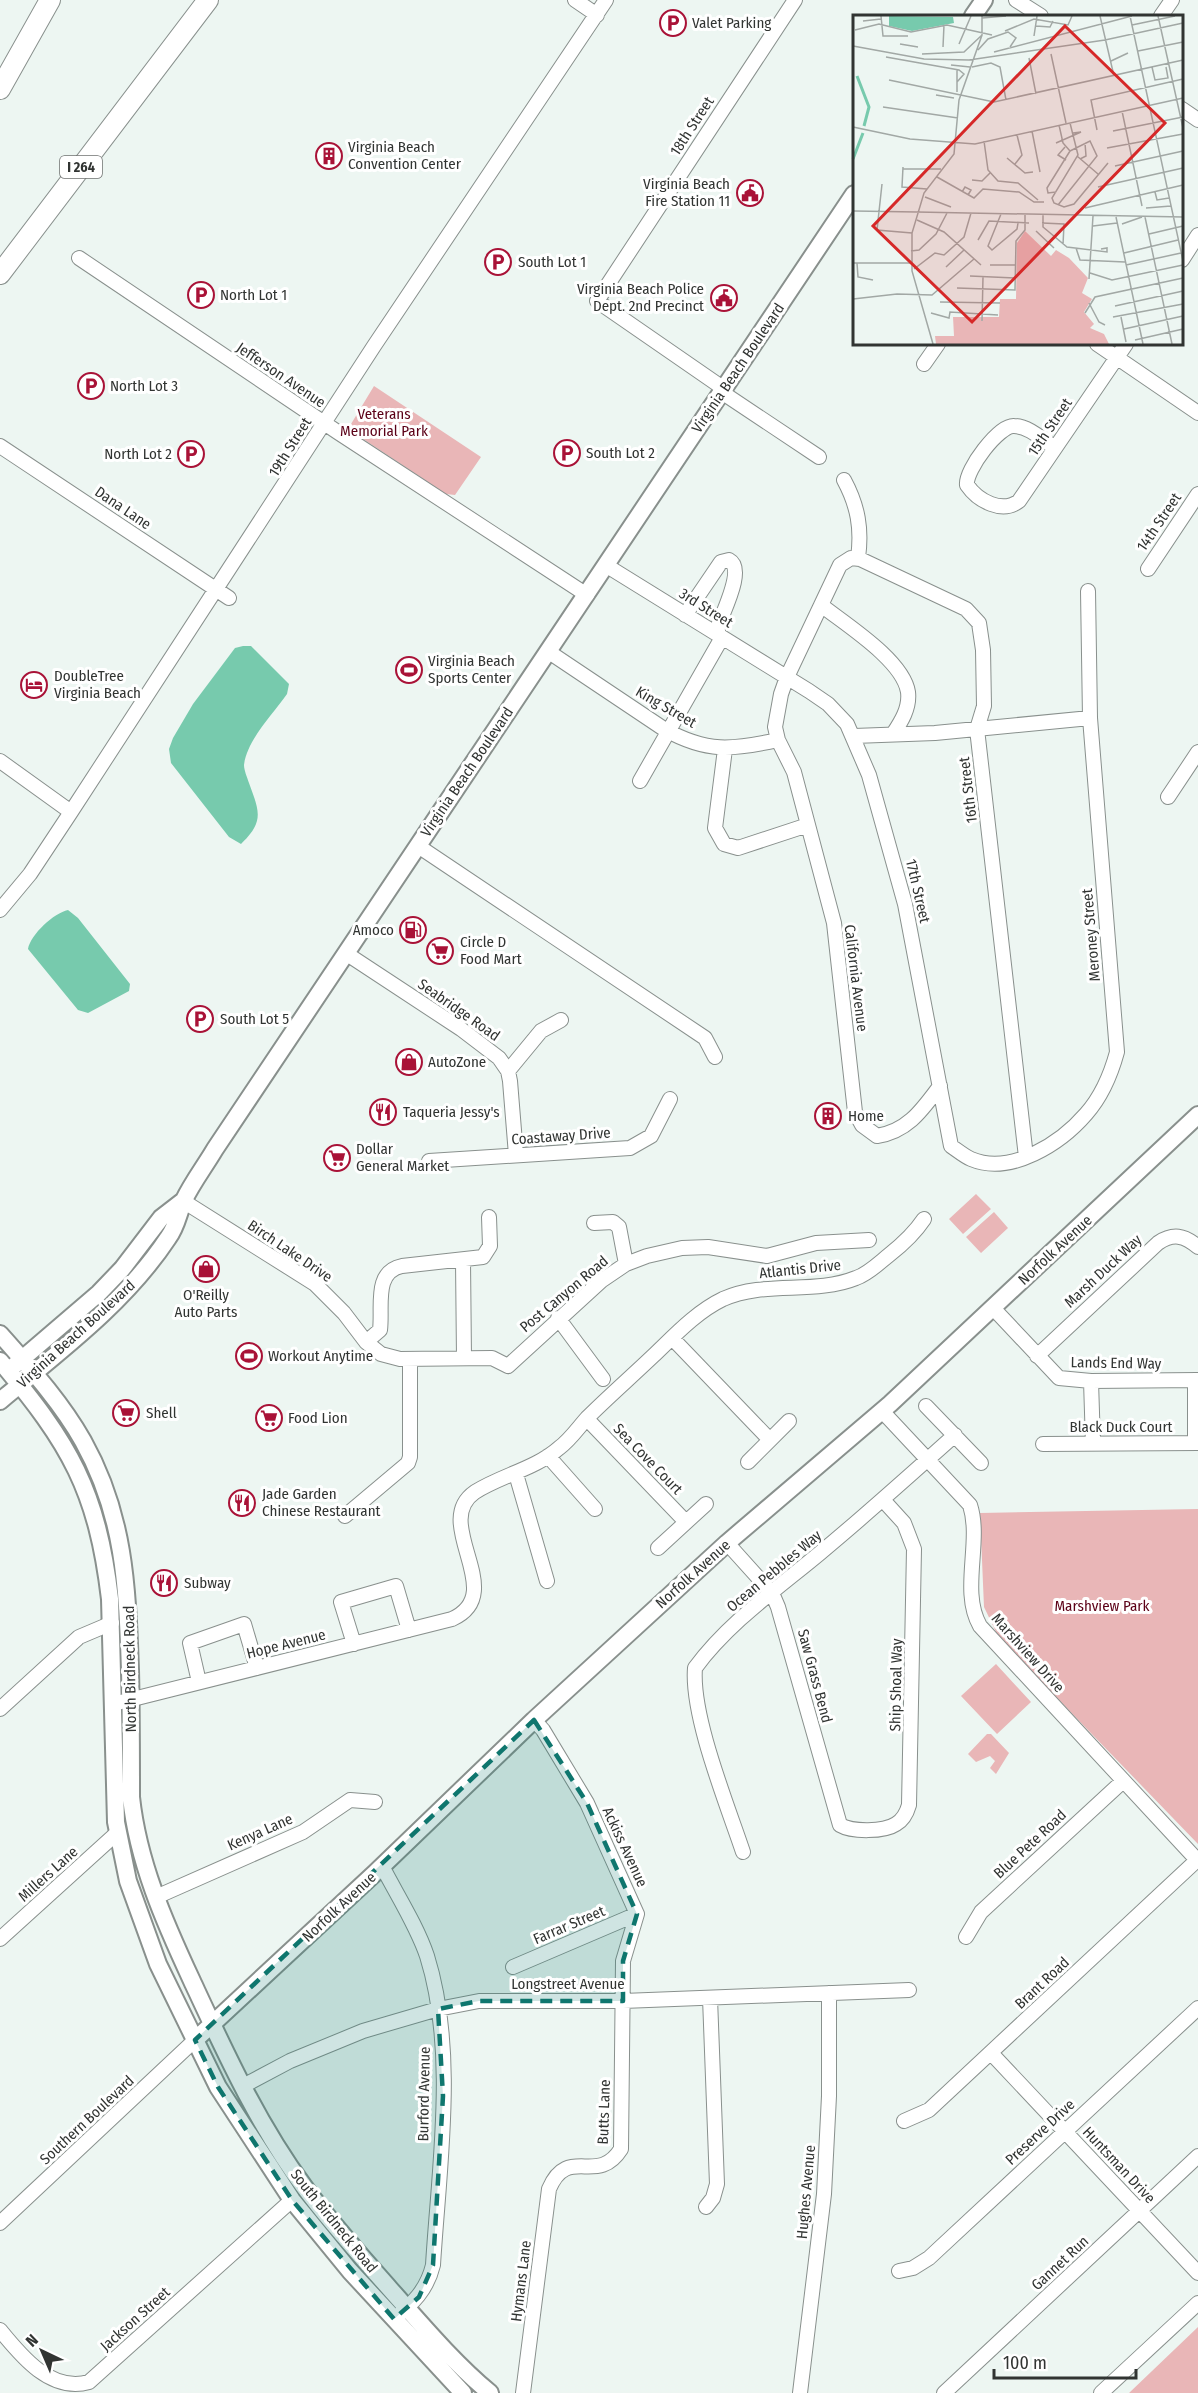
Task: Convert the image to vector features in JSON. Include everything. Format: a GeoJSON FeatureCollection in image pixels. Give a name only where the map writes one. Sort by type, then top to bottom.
{"type":"FeatureCollection","features":[{"type":"Feature","properties":{"kind":"highway"},"geometry":{"type":"LineString","coordinates":[[0,89],[50,0]]}},
{"type":"Feature","properties":{"kind":"highway","name":"I 264"},"geometry":{"type":"LineString","coordinates":[[0,274],[208,0]]}},
{"type":"Feature","properties":{"kind":"main road"},"geometry":{"type":"LineString","coordinates":[[974,15],[984,0]]}},
{"type":"Feature","properties":{"kind":"main road","name":"Virginia Beach Boulevard"},"geometry":{"type":"LineString","coordinates":[[0,1401],[104,1312],[146,1269],[176,1226],[183,1201],[215,1149],[853,197]]}},
{"type":"Feature","properties":{"kind":"main road","name":"Norfolk Avenue"},"geometry":{"type":"LineString","coordinates":[[195,2040],[382,1866],[534,1720],[727,1543],[882,1411],[1198,1115]]}},
{"type":"Feature","properties":{"kind":"main road","name":"Virginia Beach Boulevard"},"geometry":{"type":"LineString","coordinates":[[3,1370],[22,1358],[103,1288],[122,1269],[161,1218],[183,1201]]}},
{"type":"Feature","properties":{"kind":"main road","name":"North Birdneck Road"},"geometry":{"type":"LineString","coordinates":[[0,1334],[34,1372],[71,1421],[106,1490],[120,1537],[130,1617],[132,1699],[130,1797],[133,1820],[141,1856],[156,1897],[211,2025]]}},
{"type":"Feature","properties":{"kind":"main road","name":"North Birdneck Road"},"geometry":{"type":"LineString","coordinates":[[3,1370],[20,1384],[43,1412],[73,1461],[91,1503],[101,1541],[112,1623],[114,1804],[117,1833],[128,1881],[158,1964],[195,2040]]}},
{"type":"Feature","properties":{"kind":"main road","name":"South Birdneck Road"},"geometry":{"type":"LineString","coordinates":[[211,2025],[264,2126],[303,2187],[460,2391]]}},
{"type":"Feature","properties":{"kind":"main road","name":"South Birdneck Road"},"geometry":{"type":"LineString","coordinates":[[195,2040],[218,2087],[292,2200],[332,2250],[400,2314],[490,2393]]}},
{"type":"Feature","properties":{"kind":"street"},"geometry":{"type":"LineString","coordinates":[[575,0],[597,15]]}},
{"type":"Feature","properties":{"kind":"street","name":"19th Street"},"geometry":{"type":"LineString","coordinates":[[0,910],[30,874],[223,595],[324,424],[606,0]]}},
{"type":"Feature","properties":{"kind":"street","name":"18th Street"},"geometry":{"type":"LineString","coordinates":[[723,391],[720,386],[597,301],[795,0]]}},
{"type":"Feature","properties":{"kind":"street"},"geometry":{"type":"LineString","coordinates":[[1016,0],[1039,15]]}},
{"type":"Feature","properties":{"kind":"street"},"geometry":{"type":"LineString","coordinates":[[1162,15],[1173,0]]}},
{"type":"Feature","properties":{"kind":"street"},"geometry":{"type":"LineString","coordinates":[[1183,111],[1198,120]]}},
{"type":"Feature","properties":{"kind":"street"},"geometry":{"type":"LineString","coordinates":[[1183,258],[1198,236]]}},
{"type":"Feature","properties":{"kind":"street","name":"Jefferson Avenue"},"geometry":{"type":"LineString","coordinates":[[79,258],[324,424],[587,595]]}},
{"type":"Feature","properties":{"kind":"street"},"geometry":{"type":"LineString","coordinates":[[924,364],[937,345]]}},
{"type":"Feature","properties":{"kind":"street"},"geometry":{"type":"LineString","coordinates":[[1098,345],[1198,413]]}},
{"type":"Feature","properties":{"kind":"street","name":"15th Street"},"geometry":{"type":"LineString","coordinates":[[1055,448],[1025,428],[1013,425],[1003,428],[969,470],[966,479],[971,490],[996,506],[1007,507],[1019,501],[1125,345]]}},
{"type":"Feature","properties":{"kind":"street"},"geometry":{"type":"LineString","coordinates":[[723,391],[819,457]]}},
{"type":"Feature","properties":{"kind":"street","name":"Dana Lane"},"geometry":{"type":"LineString","coordinates":[[0,446],[223,595]]}},
{"type":"Feature","properties":{"kind":"street"},"geometry":{"type":"LineString","coordinates":[[778,740],[775,727],[777,712],[787,677],[840,565],[851,558],[858,558],[859,520],[856,506],[844,480]]}},
{"type":"Feature","properties":{"kind":"street","name":"14th Street"},"geometry":{"type":"LineString","coordinates":[[1148,569],[1198,494]]}},
{"type":"Feature","properties":{"kind":"street","name":"16th Street"},"geometry":{"type":"LineString","coordinates":[[858,558],[966,609],[975,616],[983,650],[984,706],[977,729],[1026,1157]]}},
{"type":"Feature","properties":{"kind":"street"},"geometry":{"type":"LineString","coordinates":[[640,781],[720,641],[717,629],[730,596],[736,567],[733,562],[729,560],[721,562],[686,615]]}},
{"type":"Feature","properties":{"kind":"street","name":"3rd Street"},"geometry":{"type":"LineString","coordinates":[[607,566],[787,677]]}},
{"type":"Feature","properties":{"kind":"street","name":"Meroney Street"},"geometry":{"type":"LineString","coordinates":[[951,1146],[972,1160],[1010,1162],[1026,1157],[1058,1139],[1087,1114],[1106,1084],[1118,1052],[1090,718],[1088,591]]}},
{"type":"Feature","properties":{"kind":"street"},"geometry":{"type":"LineString","coordinates":[[821,605],[864,638],[904,680],[908,690],[907,707],[893,734]]}},
{"type":"Feature","properties":{"kind":"street","name":"King Street"},"geometry":{"type":"LineString","coordinates":[[549,652],[669,732],[699,744],[736,749],[778,740]]}},
{"type":"Feature","properties":{"kind":"street","name":"17th Street"},"geometry":{"type":"LineString","coordinates":[[787,677],[828,704],[843,718],[854,735],[893,853],[905,904],[951,1146]]}},
{"type":"Feature","properties":{"kind":"street"},"geometry":{"type":"LineString","coordinates":[[854,735],[977,729],[1090,718]]}},
{"type":"Feature","properties":{"kind":"street","name":"California Avenue"},"geometry":{"type":"LineString","coordinates":[[778,740],[794,772],[834,923],[840,959],[855,1112],[862,1125],[878,1136],[892,1134],[917,1117],[940,1086]]}},
{"type":"Feature","properties":{"kind":"street"},"geometry":{"type":"LineString","coordinates":[[725,749],[715,828],[723,844],[738,848],[808,825]]}},
{"type":"Feature","properties":{"kind":"street"},"geometry":{"type":"LineString","coordinates":[[1168,797],[1198,752]]}},
{"type":"Feature","properties":{"kind":"street"},"geometry":{"type":"LineString","coordinates":[[0,761],[71,812]]}},
{"type":"Feature","properties":{"kind":"street"},"geometry":{"type":"LineString","coordinates":[[418,846],[705,1038],[715,1057]]}},
{"type":"Feature","properties":{"kind":"street","name":"Seabridge Road"},"geometry":{"type":"LineString","coordinates":[[347,954],[461,1029],[499,1058],[508,1071]]}},
{"type":"Feature","properties":{"kind":"street"},"geometry":{"type":"LineString","coordinates":[[516,1155],[508,1071],[541,1031],[561,1020]]}},
{"type":"Feature","properties":{"kind":"street","name":"Coastaway Drive"},"geometry":{"type":"LineString","coordinates":[[429,1161],[637,1146],[656,1129],[670,1099]]}},
{"type":"Feature","properties":{"kind":"street","name":"Birch Lake Drive"},"geometry":{"type":"LineString","coordinates":[[183,1201],[315,1284],[344,1313],[366,1342]]}},
{"type":"Feature","properties":{"kind":"street"},"geometry":{"type":"LineString","coordinates":[[463,1261],[464,1358],[392,1358],[381,1354],[366,1342],[380,1330],[382,1281],[390,1270],[402,1266],[478,1259],[487,1252],[490,1241],[489,1217]]}},
{"type":"Feature","properties":{"kind":"street","name":"Atlantis Drive"},"geometry":{"type":"LineString","coordinates":[[467,1612],[473,1599],[474,1583],[462,1530],[461,1512],[466,1500],[477,1491],[516,1474],[559,1449],[587,1419],[705,1309],[743,1292],[833,1284],[857,1278],[914,1235],[924,1219]]}},
{"type":"Feature","properties":{"kind":"street"},"geometry":{"type":"LineString","coordinates":[[594,1223],[613,1222],[619,1227],[626,1264]]}},
{"type":"Feature","properties":{"kind":"street","name":"Marsh Duck Way"},"geometry":{"type":"LineString","coordinates":[[1037,1356],[1168,1236],[1177,1235],[1198,1247]]}},
{"type":"Feature","properties":{"kind":"street","name":"Post Canyon Road"},"geometry":{"type":"LineString","coordinates":[[464,1358],[492,1358],[508,1366],[558,1318],[626,1264],[682,1248],[708,1247],[767,1256],[816,1243],[869,1240]]}},
{"type":"Feature","properties":{"kind":"street","name":"Lands End Way"},"geometry":{"type":"LineString","coordinates":[[993,1308],[1059,1378],[1091,1381],[1197,1380]]}},
{"type":"Feature","properties":{"kind":"street"},"geometry":{"type":"LineString","coordinates":[[558,1318],[603,1379]]}},
{"type":"Feature","properties":{"kind":"street"},"geometry":{"type":"LineString","coordinates":[[672,1338],[770,1440]]}},
{"type":"Feature","properties":{"kind":"street"},"geometry":{"type":"LineString","coordinates":[[345,1516],[408,1463],[410,1457],[410,1359]]}},
{"type":"Feature","properties":{"kind":"street"},"geometry":{"type":"LineString","coordinates":[[1196,1443],[1197,1380]]}},
{"type":"Feature","properties":{"kind":"street"},"geometry":{"type":"LineString","coordinates":[[1091,1381],[1093,1444]]}},
{"type":"Feature","properties":{"kind":"street"},"geometry":{"type":"LineString","coordinates":[[926,1406],[981,1463]]}},
{"type":"Feature","properties":{"kind":"street","name":"Marshview Drive"},"geometry":{"type":"LineString","coordinates":[[882,1411],[970,1506],[973,1610],[980,1626],[1198,1860]]}},
{"type":"Feature","properties":{"kind":"street","name":"Sea Cove Court"},"geometry":{"type":"LineString","coordinates":[[587,1419],[686,1522]]}},
{"type":"Feature","properties":{"kind":"street"},"geometry":{"type":"LineString","coordinates":[[747,1462],[789,1421]]}},
{"type":"Feature","properties":{"kind":"street","name":"Ocean Pebbles Way"},"geometry":{"type":"LineString","coordinates":[[743,1852],[705,1733],[696,1697],[695,1668],[711,1648],[772,1593],[884,1501],[955,1435]]}},
{"type":"Feature","properties":{"kind":"street","name":"Black Duck Court"},"geometry":{"type":"LineString","coordinates":[[1043,1444],[1196,1443]]}},
{"type":"Feature","properties":{"kind":"street"},"geometry":{"type":"LineString","coordinates":[[548,1456],[595,1509]]}},
{"type":"Feature","properties":{"kind":"street"},"geometry":{"type":"LineString","coordinates":[[516,1474],[547,1581]]}},
{"type":"Feature","properties":{"kind":"street","name":"Ship Shoal Way"},"geometry":{"type":"LineString","coordinates":[[846,1829],[886,1828],[902,1819],[909,1805],[914,1549],[904,1523],[884,1501]]}},
{"type":"Feature","properties":{"kind":"street"},"geometry":{"type":"LineString","coordinates":[[658,1548],[706,1504]]}},
{"type":"Feature","properties":{"kind":"street"},"geometry":{"type":"LineString","coordinates":[[101,1541],[120,1537]]}},
{"type":"Feature","properties":{"kind":"street","name":"Saw Grass Bend"},"geometry":{"type":"LineString","coordinates":[[727,1543],[772,1593],[787,1635],[836,1819],[846,1829]]}},
{"type":"Feature","properties":{"kind":"street"},"geometry":{"type":"LineString","coordinates":[[354,1644],[341,1602],[396,1586],[409,1630]]}},
{"type":"Feature","properties":{"kind":"street","name":"Hope Avenue"},"geometry":{"type":"LineString","coordinates":[[112,1704],[452,1619],[467,1612]]}},
{"type":"Feature","properties":{"kind":"street"},"geometry":{"type":"LineString","coordinates":[[0,1709],[73,1642],[90,1631],[112,1623]]}},
{"type":"Feature","properties":{"kind":"street"},"geometry":{"type":"LineString","coordinates":[[199,1682],[190,1643],[244,1624],[257,1668]]}},
{"type":"Feature","properties":{"kind":"street","name":"Ackiss Avenue"},"geometry":{"type":"LineString","coordinates":[[534,1720],[554,1748],[586,1803],[637,1914]]}},
{"type":"Feature","properties":{"kind":"street","name":"Blue Pete Road"},"geometry":{"type":"LineString","coordinates":[[966,1937],[981,1912],[1123,1781]]}},
{"type":"Feature","properties":{"kind":"street","name":"Kenya Lane"},"geometry":{"type":"LineString","coordinates":[[156,1897],[303,1832],[350,1800],[375,1802]]}},
{"type":"Feature","properties":{"kind":"street","name":"Millers Lane"},"geometry":{"type":"LineString","coordinates":[[0,1939],[117,1833]]}},
{"type":"Feature","properties":{"kind":"street","name":"Brant Road"},"geometry":{"type":"LineString","coordinates":[[904,2121],[929,2109],[1198,1860]]}},
{"type":"Feature","properties":{"kind":"street","name":"Burford Avenue"},"geometry":{"type":"LineString","coordinates":[[382,1866],[426,1954],[438,2009],[443,2065],[433,2265],[429,2282],[400,2314]]}},
{"type":"Feature","properties":{"kind":"street"},"geometry":{"type":"LineString","coordinates":[[623,2001],[623,1960],[637,1914]]}},
{"type":"Feature","properties":{"kind":"street","name":"Farrar Street"},"geometry":{"type":"LineString","coordinates":[[513,1967],[637,1914]]}},
{"type":"Feature","properties":{"kind":"street","name":"Longstreet Avenue"},"geometry":{"type":"LineString","coordinates":[[243,2086],[326,2045],[382,2024],[479,2001],[623,2001],[909,1990]]}},
{"type":"Feature","properties":{"kind":"street","name":"Hughes Avenue"},"geometry":{"type":"LineString","coordinates":[[800,2393],[824,2194],[829,2096],[829,1993]]}},
{"type":"Feature","properties":{"kind":"street"},"geometry":{"type":"LineString","coordinates":[[706,2207],[713,2198],[717,2184],[710,1998]]}},
{"type":"Feature","properties":{"kind":"street","name":"Butts Lane"},"geometry":{"type":"LineString","coordinates":[[555,2174],[565,2167],[600,2167],[613,2159],[621,2149],[623,2001]]}},
{"type":"Feature","properties":{"kind":"street","name":"Preserve Drive"},"geometry":{"type":"LineString","coordinates":[[899,2271],[913,2268],[929,2258],[1198,2008]]}},
{"type":"Feature","properties":{"kind":"street","name":"Southern Boulevard"},"geometry":{"type":"LineString","coordinates":[[0,2223],[195,2040]]}},
{"type":"Feature","properties":{"kind":"street","name":"Huntsman Drive"},"geometry":{"type":"LineString","coordinates":[[992,2053],[1198,2273]]}},
{"type":"Feature","properties":{"kind":"street","name":"Gannet Run"},"geometry":{"type":"LineString","coordinates":[[944,2393],[1198,2156]]}},
{"type":"Feature","properties":{"kind":"street","name":"Hymans Lane"},"geometry":{"type":"LineString","coordinates":[[523,2393],[549,2189],[555,2174]]}},
{"type":"Feature","properties":{"kind":"street","name":"Jackson Street"},"geometry":{"type":"LineString","coordinates":[[0,2330],[49,2388],[65,2393],[75,2391],[89,2382],[292,2200]]}},
{"type":"Feature","properties":{"kind":"street"},"geometry":{"type":"LineString","coordinates":[[1101,2393],[1198,2303]]}},
{"type":"Feature","properties":{"kind":"street"},"geometry":{"type":"LineString","coordinates":[[460,2391],[469,2374]]}},
{"type":"Feature","properties":{"kind":"highlighted area"},"geometry":{"type":"Polygon","coordinates":[[[534,1720],[587,1803],[637,1914],[623,1961],[623,2001],[479,2001],[438,2009],[443,2096],[433,2265],[419,2297],[394,2319],[292,2200],[218,2087],[195,2040],[534,1720]]]}},
{"type":"Feature","properties":{"kind":"green space","name":"Veterans Memorial Park"},"geometry":{"type":"Polygon","coordinates":[[[374,386],[481,457],[455,495],[446,494],[348,429],[374,386]]]}},
{"type":"Feature","properties":{"kind":"green space"},"geometry":{"type":"Polygon","coordinates":[[[976,1194],[991,1209],[963,1234],[949,1219],[976,1194]]]}},
{"type":"Feature","properties":{"kind":"green space"},"geometry":{"type":"Polygon","coordinates":[[[994,1212],[1008,1228],[981,1253],[966,1237],[994,1212]]]}},
{"type":"Feature","properties":{"kind":"green space","name":"Marshview Park"},"geometry":{"type":"Polygon","coordinates":[[[1198,1509],[1198,1844],[999,1638],[984,1607],[980,1513],[1198,1509]]]}},
{"type":"Feature","properties":{"kind":"green space"},"geometry":{"type":"Polygon","coordinates":[[[996,1664],[1031,1702],[997,1734],[961,1696],[996,1664]]]}},
{"type":"Feature","properties":{"kind":"green space"},"geometry":{"type":"Polygon","coordinates":[[[987,1734],[991,1734],[1009,1753],[996,1774],[990,1768],[995,1761],[990,1756],[976,1762],[968,1754],[987,1734]]]}},
{"type":"Feature","properties":{"kind":"green space"},"geometry":{"type":"Polygon","coordinates":[[[1198,2327],[1198,2393],[1129,2393],[1198,2327]]]}},
{"type":"Feature","properties":{"kind":"shaded area"},"geometry":{"type":"Polygon","coordinates":[[[251,646],[289,684],[287,694],[255,737],[246,756],[244,769],[258,815],[254,829],[241,844],[229,837],[171,763],[169,749],[193,704],[235,648],[251,646]]]}},
{"type":"Feature","properties":{"kind":"shaded area"},"geometry":{"type":"Polygon","coordinates":[[[68,910],[78,918],[130,984],[129,991],[88,1013],[78,1010],[28,949],[44,925],[56,915],[68,910]]]}},
{"type":"Feature","properties":{"kind":"place","name":"Valet Parking"},"geometry":{"type":"Point","coordinates":[673,23]}},
{"type":"Feature","properties":{"kind":"place","name":"Virginia Beach Convention Center"},"geometry":{"type":"Point","coordinates":[329,156]}},
{"type":"Feature","properties":{"kind":"place","name":"Virginia Beach Fire Station 11"},"geometry":{"type":"Point","coordinates":[750,193]}},
{"type":"Feature","properties":{"kind":"place","name":"South Lot 1"},"geometry":{"type":"Point","coordinates":[498,262]}},
{"type":"Feature","properties":{"kind":"place","name":"North Lot 1"},"geometry":{"type":"Point","coordinates":[201,295]}},
{"type":"Feature","properties":{"kind":"place","name":"Virginia Beach Police Dept. 2nd Precinct"},"geometry":{"type":"Point","coordinates":[724,298]}},
{"type":"Feature","properties":{"kind":"place","name":"North Lot 3"},"geometry":{"type":"Point","coordinates":[91,386]}},
{"type":"Feature","properties":{"kind":"place","name":"South Lot 2"},"geometry":{"type":"Point","coordinates":[567,453]}},
{"type":"Feature","properties":{"kind":"place","name":"North Lot 2"},"geometry":{"type":"Point","coordinates":[191,454]}},
{"type":"Feature","properties":{"kind":"place","name":"Virginia Beach Sports Center"},"geometry":{"type":"Point","coordinates":[409,670]}},
{"type":"Feature","properties":{"kind":"place","name":"DoubleTree Virginia Beach"},"geometry":{"type":"Point","coordinates":[34,685]}},
{"type":"Feature","properties":{"kind":"place","name":"Amoco"},"geometry":{"type":"Point","coordinates":[413,930]}},
{"type":"Feature","properties":{"kind":"place","name":"Circle D Food Mart"},"geometry":{"type":"Point","coordinates":[440,951]}},
{"type":"Feature","properties":{"kind":"place","name":"South Lot 5"},"geometry":{"type":"Point","coordinates":[200,1019]}},
{"type":"Feature","properties":{"kind":"place","name":"AutoZone"},"geometry":{"type":"Point","coordinates":[409,1062]}},
{"type":"Feature","properties":{"kind":"place","name":"Taqueria Jessy's"},"geometry":{"type":"Point","coordinates":[383,1112]}},
{"type":"Feature","properties":{"kind":"place","name":"Home"},"geometry":{"type":"Point","coordinates":[828,1116]}},
{"type":"Feature","properties":{"kind":"place","name":"Dollar General Market"},"geometry":{"type":"Point","coordinates":[337,1158]}},
{"type":"Feature","properties":{"kind":"place","name":"O'Reilly Auto Parts"},"geometry":{"type":"Point","coordinates":[206,1269]}},
{"type":"Feature","properties":{"kind":"place","name":"Workout Anytime"},"geometry":{"type":"Point","coordinates":[249,1356]}},
{"type":"Feature","properties":{"kind":"place","name":"Shell"},"geometry":{"type":"Point","coordinates":[126,1413]}},
{"type":"Feature","properties":{"kind":"place","name":"Food Lion"},"geometry":{"type":"Point","coordinates":[269,1418]}},
{"type":"Feature","properties":{"kind":"place","name":"Jade Garden Chinese Restaurant"},"geometry":{"type":"Point","coordinates":[242,1503]}},
{"type":"Feature","properties":{"kind":"place","name":"Subway"},"geometry":{"type":"Point","coordinates":[164,1583]}}]}
